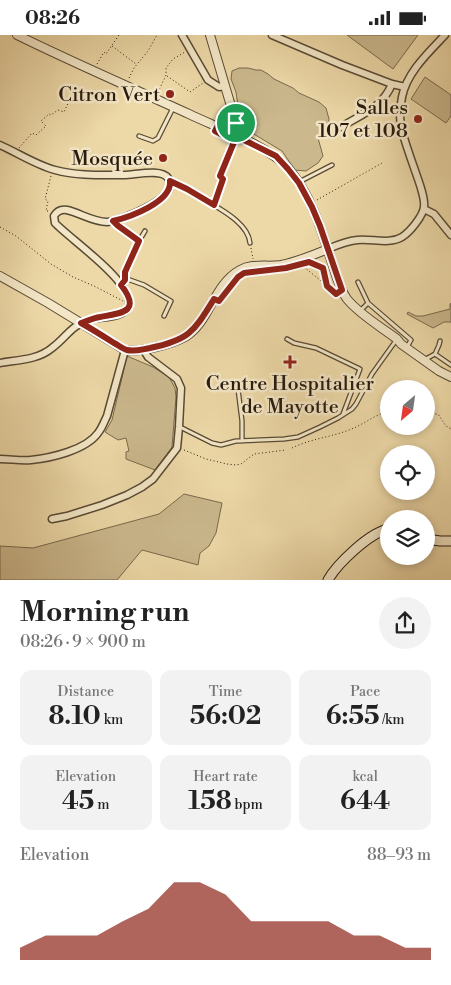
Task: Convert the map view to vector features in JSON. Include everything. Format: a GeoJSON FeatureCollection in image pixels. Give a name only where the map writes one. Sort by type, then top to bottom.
{"type":"FeatureCollection","features":[{"type":"Feature","properties":{"kind":"main road"},"geometry":{"type":"LineString","coordinates":[[328,580],[342,561],[380,532]]}},
{"type":"Feature","properties":{"kind":"main road"},"geometry":{"type":"LineString","coordinates":[[435,540],[451,541]]}},
{"type":"Feature","properties":{"kind":"street"},"geometry":{"type":"LineString","coordinates":[[17,35],[276,156],[299,183],[310,205],[347,299],[406,348],[451,377]]}},
{"type":"Feature","properties":{"kind":"street"},"geometry":{"type":"LineString","coordinates":[[182,35],[208,80],[219,87],[225,86]]}},
{"type":"Feature","properties":{"kind":"street"},"geometry":{"type":"LineString","coordinates":[[210,35],[236,123],[244,140]]}},
{"type":"Feature","properties":{"kind":"street"},"geometry":{"type":"LineString","coordinates":[[272,35],[342,65],[405,87]]}},
{"type":"Feature","properties":{"kind":"street"},"geometry":{"type":"LineString","coordinates":[[0,277],[125,350],[132,351],[171,343],[194,330],[221,287],[232,275],[241,269],[251,266],[280,265],[296,261],[341,243],[358,239],[388,241],[400,238],[411,229],[424,209],[422,194],[402,129],[401,106],[405,87],[419,63],[445,35]]}},
{"type":"Feature","properties":{"kind":"street"},"geometry":{"type":"LineString","coordinates":[[341,127],[377,106],[383,100],[392,84]]}},
{"type":"Feature","properties":{"kind":"street"},"geometry":{"type":"LineString","coordinates":[[232,137],[236,123]]}},
{"type":"Feature","properties":{"kind":"street"},"geometry":{"type":"LineString","coordinates":[[0,145],[38,163],[67,173],[126,175],[156,173],[165,175],[170,181],[168,191],[158,201],[138,212],[113,221],[99,221],[63,209],[58,211],[54,216],[55,223],[123,282],[130,302],[127,309],[122,313],[76,325],[53,348],[44,353],[31,358],[0,363]]}},
{"type":"Feature","properties":{"kind":"street"},"geometry":{"type":"LineString","coordinates":[[424,209],[434,214],[451,235]]}},
{"type":"Feature","properties":{"kind":"street"},"geometry":{"type":"LineString","coordinates":[[52,519],[102,505],[142,487],[153,479],[177,448],[181,388],[177,379],[148,357],[144,349]]}},
{"type":"Feature","properties":{"kind":"street"},"geometry":{"type":"LineString","coordinates":[[0,459],[30,461],[42,459],[80,447],[93,438],[107,416],[125,350]]}},
{"type":"Feature","properties":{"kind":"lane"},"geometry":{"type":"LineString","coordinates":[[140,135],[153,141],[158,138],[173,107]]}},
{"type":"Feature","properties":{"kind":"lane"},"geometry":{"type":"LineString","coordinates":[[299,183],[332,165]]}},
{"type":"Feature","properties":{"kind":"lane"},"geometry":{"type":"LineString","coordinates":[[170,181],[214,205],[234,219],[244,229],[250,239],[250,243]]}},
{"type":"Feature","properties":{"kind":"lane"},"geometry":{"type":"LineString","coordinates":[[145,231],[125,272],[123,282],[130,280],[144,285],[171,301],[164,316]]}},
{"type":"Feature","properties":{"kind":"lane"},"geometry":{"type":"LineString","coordinates":[[358,281],[368,303],[411,340],[406,348]]}},
{"type":"Feature","properties":{"kind":"lane"},"geometry":{"type":"LineString","coordinates":[[360,311],[368,303]]}},
{"type":"Feature","properties":{"kind":"lane"},"geometry":{"type":"LineString","coordinates":[[287,339],[294,343],[316,348],[360,369],[343,415]]}},
{"type":"Feature","properties":{"kind":"lane"},"geometry":{"type":"LineString","coordinates":[[179,427],[217,444],[298,437],[352,409],[372,374],[397,339]]}},
{"type":"Feature","properties":{"kind":"lane"},"geometry":{"type":"LineString","coordinates":[[424,360],[435,354],[440,341]]}},
{"type":"Feature","properties":{"kind":"lane"},"geometry":{"type":"LineString","coordinates":[[435,354],[451,365]]}},
{"type":"Feature","properties":{"kind":"lane"},"geometry":{"type":"LineString","coordinates":[[238,389],[242,421],[242,441]]}},
{"type":"Feature","properties":{"kind":"path"},"geometry":{"type":"LineString","coordinates":[[93,71],[104,52],[106,54],[120,35]]}},
{"type":"Feature","properties":{"kind":"path"},"geometry":{"type":"LineString","coordinates":[[125,86],[157,35]]}},
{"type":"Feature","properties":{"kind":"path"},"geometry":{"type":"LineString","coordinates":[[112,46],[137,65]]}},
{"type":"Feature","properties":{"kind":"path"},"geometry":{"type":"LineString","coordinates":[[155,99],[166,75],[166,68],[173,59],[189,48]]}},
{"type":"Feature","properties":{"kind":"path"},"geometry":{"type":"LineString","coordinates":[[166,75],[190,92],[208,80]]}},
{"type":"Feature","properties":{"kind":"path"},"geometry":{"type":"LineString","coordinates":[[15,152],[32,133],[36,135],[46,126],[41,121],[49,114],[51,115],[58,110],[64,112],[73,93]]}},
{"type":"Feature","properties":{"kind":"path"},"geometry":{"type":"LineString","coordinates":[[214,205],[223,179],[220,176],[234,142],[232,137]]}},
{"type":"Feature","properties":{"kind":"path"},"geometry":{"type":"LineString","coordinates":[[310,205],[382,163]]}},
{"type":"Feature","properties":{"kind":"path"},"geometry":{"type":"LineString","coordinates":[[53,169],[46,199],[48,201],[46,211],[54,216]]}},
{"type":"Feature","properties":{"kind":"path"},"geometry":{"type":"LineString","coordinates":[[113,221],[139,241]]}},
{"type":"Feature","properties":{"kind":"path"},"geometry":{"type":"LineString","coordinates":[[0,227],[23,241],[51,264],[73,277],[122,301],[130,302]]}},
{"type":"Feature","properties":{"kind":"path"},"geometry":{"type":"LineString","coordinates":[[250,243],[253,262]]}},
{"type":"Feature","properties":{"kind":"path"},"geometry":{"type":"LineString","coordinates":[[309,262],[323,268],[327,286]]}},
{"type":"Feature","properties":{"kind":"path"},"geometry":{"type":"LineString","coordinates":[[303,267],[336,294],[342,290]]}},
{"type":"Feature","properties":{"kind":"path"},"geometry":{"type":"LineString","coordinates":[[435,413],[438,414],[446,426],[451,429]]}},
{"type":"Feature","properties":{"kind":"path"},"geometry":{"type":"LineString","coordinates":[[292,448],[349,430],[380,414]]}},
{"type":"Feature","properties":{"kind":"path"},"geometry":{"type":"LineString","coordinates":[[177,448],[206,459],[236,465],[241,464],[254,454],[286,450]]}},
{"type":"Feature","properties":{"kind":"shaded area"},"geometry":{"type":"Polygon","coordinates":[[[347,35],[418,35],[393,69],[347,35]]]}},
{"type":"Feature","properties":{"kind":"shaded area"},"geometry":{"type":"Polygon","coordinates":[[[239,68],[261,70],[299,93],[319,102],[326,108],[329,119],[328,126],[318,138],[323,156],[318,163],[306,171],[295,170],[282,151],[247,130],[239,114],[236,92],[231,79],[232,71],[239,68]]]}},
{"type":"Feature","properties":{"kind":"shaded area"},"geometry":{"type":"Polygon","coordinates":[[[425,77],[451,95],[451,116],[446,123],[411,99],[425,77]]]}},
{"type":"Feature","properties":{"kind":"shaded area"},"geometry":{"type":"Polygon","coordinates":[[[451,303],[451,322],[444,322],[433,328],[407,314],[408,312],[416,316],[423,316],[450,309],[451,303]]]}},
{"type":"Feature","properties":{"kind":"shaded area"},"geometry":{"type":"Polygon","coordinates":[[[127,356],[153,367],[169,377],[175,388],[172,447],[155,470],[126,459],[126,452],[129,451],[126,438],[118,440],[105,432],[112,420],[127,356]]]}},
{"type":"Feature","properties":{"kind":"shaded area"},"geometry":{"type":"Polygon","coordinates":[[[184,494],[222,503],[216,533],[209,546],[200,553],[198,565],[142,550],[117,580],[0,580],[0,546],[33,548],[159,514],[184,494]]]}},
{"type":"Feature","properties":{"kind":"place","name":"Citron Vert"},"geometry":{"type":"Point","coordinates":[170,94]}},
{"type":"Feature","properties":{"kind":"place","name":"Salles 107 et 108"},"geometry":{"type":"Point","coordinates":[418,119]}},
{"type":"Feature","properties":{"kind":"place","name":"Mosquée"},"geometry":{"type":"Point","coordinates":[163,158]}},
{"type":"Feature","properties":{"kind":"place","name":"Centre Hospitalier de Mayotte"},"geometry":{"type":"Point","coordinates":[290,362]}},
{"type":"Feature","properties":{"kind":"route"},"geometry":{"type":"LineString","coordinates":[[236,123],[244,140],[276,156],[299,183],[320,226],[342,290],[336,294],[327,286],[323,268],[309,262],[286,268],[244,273],[238,277],[219,301],[214,299],[194,330],[184,337],[171,343],[132,351],[125,350],[81,323],[90,319],[122,313],[129,307],[129,298],[121,285],[125,280],[125,272],[139,241],[113,221],[132,215],[158,201],[168,191],[170,181],[214,205],[223,179],[220,176],[234,142],[215,131],[217,127],[231,133],[236,123]]}}]}
